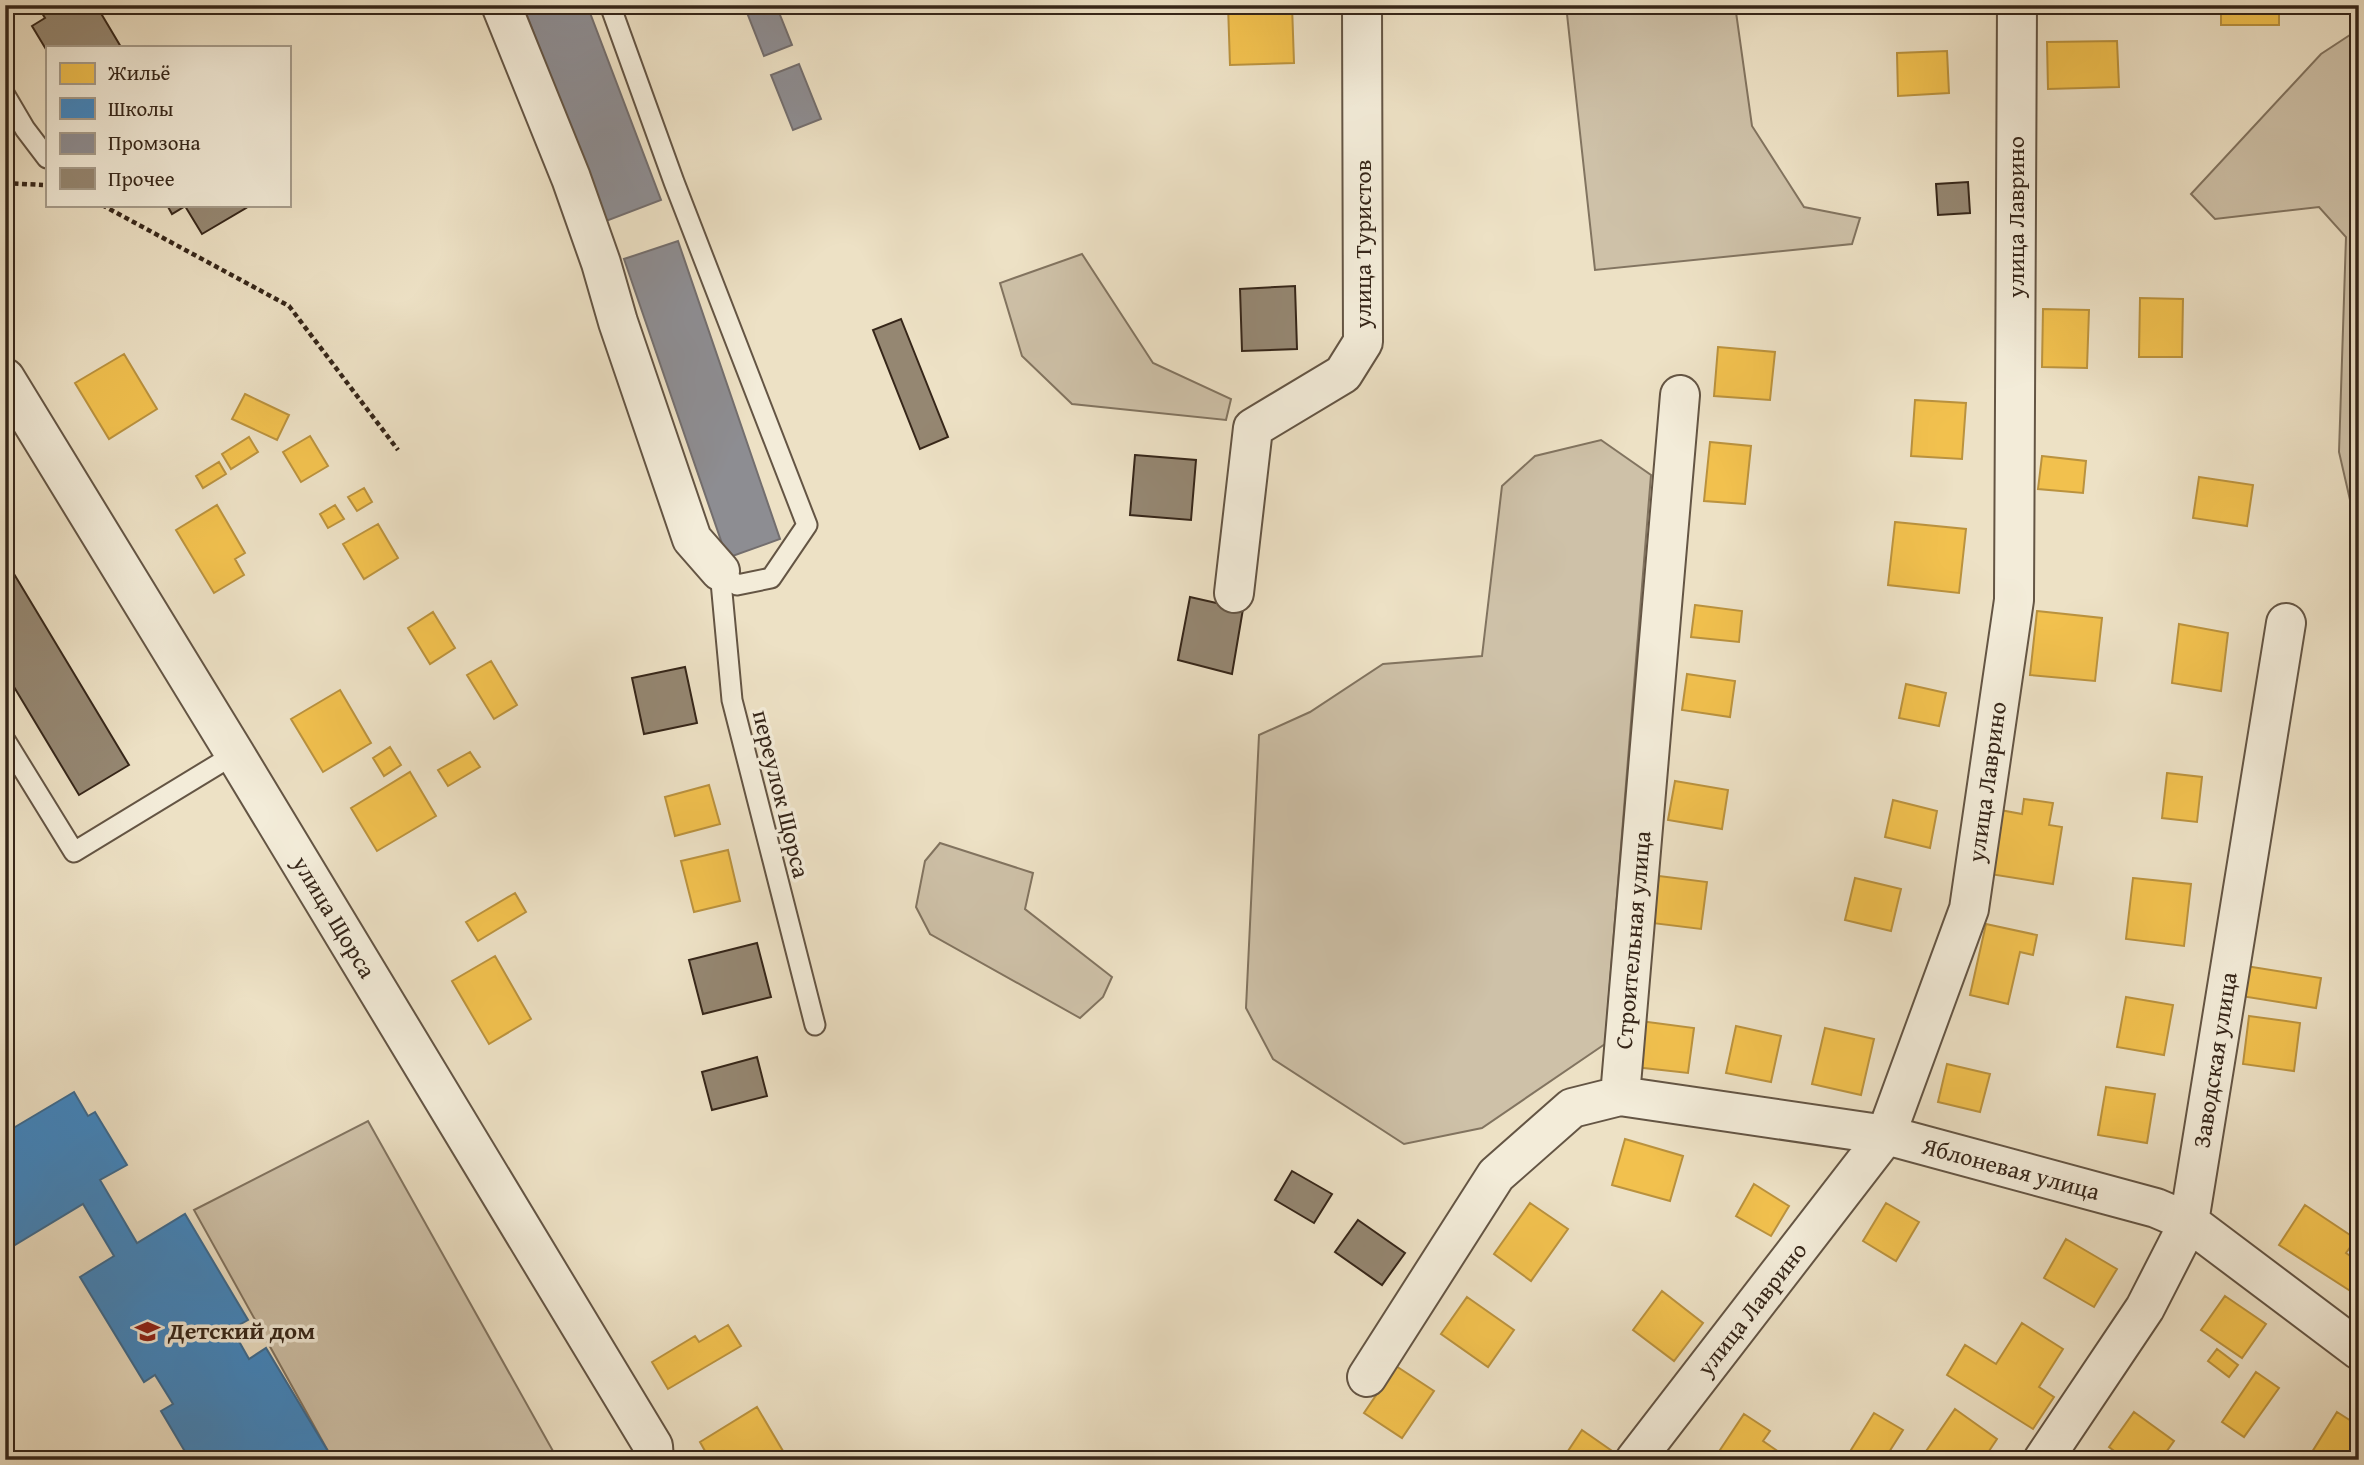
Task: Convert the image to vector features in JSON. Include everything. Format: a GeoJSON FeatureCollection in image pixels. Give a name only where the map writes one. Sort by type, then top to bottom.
{"type":"FeatureCollection","features":[{"type":"Feature","properties":{"kind":"street"},"geometry":{"type":"LineString","coordinates":[[501,5],[597,251],[692,540],[720,571]]}},
{"type":"Feature","properties":{"kind":"street","name":"улица Туристов"},"geometry":{"type":"LineString","coordinates":[[1234,593],[1253,428],[1343,374],[1363,342],[1362,5]]}},
{"type":"Feature","properties":{"kind":"street","name":"улица Лаврино"},"geometry":{"type":"LineString","coordinates":[[1635,1460],[1886,1135],[1969,909],[2014,600],[2017,5]]}},
{"type":"Feature","properties":{"kind":"street","name":"улица Щорса"},"geometry":{"type":"LineString","coordinates":[[5,378],[653,1446],[654,1460]]}},
{"type":"Feature","properties":{"kind":"street","name":"Строительная улица"},"geometry":{"type":"LineString","coordinates":[[1620,1096],[1679,395]]}},
{"type":"Feature","properties":{"kind":"street","name":"Заводская улица"},"geometry":{"type":"LineString","coordinates":[[2043,1460],[2146,1308],[2189,1222],[2286,623]]}},
{"type":"Feature","properties":{"kind":"street"},"geometry":{"type":"LineString","coordinates":[[1367,1377],[1496,1175],[1572,1108],[1620,1096]]}},
{"type":"Feature","properties":{"kind":"street","name":"Яблоневая улица"},"geometry":{"type":"LineString","coordinates":[[1620,1096],[1886,1135],[2156,1208],[2189,1222],[2359,1350]]}},
{"type":"Feature","properties":{"kind":"lane"},"geometry":{"type":"LineString","coordinates":[[610,5],[674,182],[807,525],[771,578],[737,586],[720,571]]}},
{"type":"Feature","properties":{"kind":"lane"},"geometry":{"type":"LineString","coordinates":[[5,95],[25,129],[46,157]]}},
{"type":"Feature","properties":{"kind":"lane","name":"переулок Щорса"},"geometry":{"type":"LineString","coordinates":[[720,571],[732,699],[815,1025]]}},
{"type":"Feature","properties":{"kind":"lane"},"geometry":{"type":"LineString","coordinates":[[5,740],[74,852],[235,754]]}},
{"type":"Feature","properties":{"kind":"path"},"geometry":{"type":"LineString","coordinates":[[5,183],[46,186]]}},
{"type":"Feature","properties":{"kind":"path"},"geometry":{"type":"LineString","coordinates":[[104,206],[289,306],[398,450]]}},
{"type":"Feature","properties":{"kind":"shaded area"},"geometry":{"type":"Polygon","coordinates":[[[1566,5],[1735,5],[1752,126],[1804,207],[1860,218],[1852,244],[1595,270],[1566,5]]]}},
{"type":"Feature","properties":{"kind":"shaded area"},"geometry":{"type":"Polygon","coordinates":[[[2359,29],[2359,539],[2339,452],[2346,237],[2319,207],[2215,219],[2191,194],[2321,54],[2359,29]]]}},
{"type":"Feature","properties":{"kind":"shaded area"},"geometry":{"type":"Polygon","coordinates":[[[1082,254],[1153,363],[1231,399],[1226,420],[1072,404],[1022,356],[1000,283],[1082,254]]]}},
{"type":"Feature","properties":{"kind":"shaded area"},"geometry":{"type":"Polygon","coordinates":[[[1601,440],[1651,475],[1605,1044],[1482,1128],[1404,1144],[1273,1059],[1246,1008],[1259,735],[1310,712],[1383,664],[1482,656],[1502,486],[1535,456],[1601,440]]]}},
{"type":"Feature","properties":{"kind":"shaded area"},"geometry":{"type":"Polygon","coordinates":[[[940,843],[1033,873],[1025,909],[1112,977],[1103,997],[1080,1018],[930,934],[916,907],[925,861],[940,843]]]}},
{"type":"Feature","properties":{"kind":"shaded area"},"geometry":{"type":"Polygon","coordinates":[[[368,1121],[558,1460],[333,1460],[194,1210],[368,1121]]]}},
{"type":"Feature","properties":{"kind":"building: Жильё"},"geometry":{"type":"Polygon","coordinates":[[[1228,5],[1292,5],[1294,63],[1230,65],[1228,5]]]}},
{"type":"Feature","properties":{"kind":"building: Жильё"},"geometry":{"type":"Polygon","coordinates":[[[2221,5],[2279,5],[2279,25],[2221,25],[2221,5]]]}},
{"type":"Feature","properties":{"kind":"building: Жильё"},"geometry":{"type":"Polygon","coordinates":[[[2117,41],[2119,87],[2048,89],[2047,42],[2117,41]]]}},
{"type":"Feature","properties":{"kind":"building: Жильё"},"geometry":{"type":"Polygon","coordinates":[[[1947,51],[1949,93],[1898,96],[1897,53],[1947,51]]]}},
{"type":"Feature","properties":{"kind":"building: Жильё"},"geometry":{"type":"Polygon","coordinates":[[[2140,298],[2183,299],[2182,357],[2139,357],[2140,298]]]}},
{"type":"Feature","properties":{"kind":"building: Жильё"},"geometry":{"type":"Polygon","coordinates":[[[2043,309],[2089,310],[2087,368],[2042,367],[2043,309]]]}},
{"type":"Feature","properties":{"kind":"building: Жильё"},"geometry":{"type":"Polygon","coordinates":[[[1718,347],[1775,352],[1770,400],[1714,396],[1718,347]]]}},
{"type":"Feature","properties":{"kind":"building: Жильё"},"geometry":{"type":"Polygon","coordinates":[[[124,354],[157,409],[109,439],[75,383],[124,354]]]}},
{"type":"Feature","properties":{"kind":"building: Жильё"},"geometry":{"type":"Polygon","coordinates":[[[245,394],[289,415],[277,440],[232,419],[245,394]]]}},
{"type":"Feature","properties":{"kind":"building: Жильё"},"geometry":{"type":"Polygon","coordinates":[[[1915,400],[1966,403],[1962,459],[1911,456],[1915,400]]]}},
{"type":"Feature","properties":{"kind":"building: Жильё"},"geometry":{"type":"Polygon","coordinates":[[[310,436],[328,466],[301,482],[283,452],[310,436]]]}},
{"type":"Feature","properties":{"kind":"building: Жильё"},"geometry":{"type":"Polygon","coordinates":[[[249,437],[258,452],[231,469],[222,454],[249,437]]]}},
{"type":"Feature","properties":{"kind":"building: Жильё"},"geometry":{"type":"Polygon","coordinates":[[[1710,442],[1751,446],[1745,504],[1704,501],[1710,442]]]}},
{"type":"Feature","properties":{"kind":"building: Жильё"},"geometry":{"type":"Polygon","coordinates":[[[2042,456],[2086,461],[2083,493],[2038,489],[2042,456]]]}},
{"type":"Feature","properties":{"kind":"building: Жильё"},"geometry":{"type":"Polygon","coordinates":[[[219,462],[226,474],[203,488],[196,476],[219,462]]]}},
{"type":"Feature","properties":{"kind":"building: Жильё"},"geometry":{"type":"Polygon","coordinates":[[[2199,477],[2253,485],[2247,526],[2193,518],[2199,477]]]}},
{"type":"Feature","properties":{"kind":"building: Жильё"},"geometry":{"type":"Polygon","coordinates":[[[364,488],[372,502],[357,511],[348,497],[364,488]]]}},
{"type":"Feature","properties":{"kind":"building: Жильё"},"geometry":{"type":"Polygon","coordinates":[[[217,505],[245,553],[235,559],[244,575],[214,593],[176,530],[217,505]]]}},
{"type":"Feature","properties":{"kind":"building: Жильё"},"geometry":{"type":"Polygon","coordinates":[[[335,505],[344,519],[328,528],[320,514],[335,505]]]}},
{"type":"Feature","properties":{"kind":"building: Жильё"},"geometry":{"type":"Polygon","coordinates":[[[1895,522],[1966,529],[1959,593],[1888,585],[1895,522]]]}},
{"type":"Feature","properties":{"kind":"building: Жильё"},"geometry":{"type":"Polygon","coordinates":[[[378,524],[398,558],[364,579],[343,544],[378,524]]]}},
{"type":"Feature","properties":{"kind":"building: Жильё"},"geometry":{"type":"Polygon","coordinates":[[[1695,605],[1742,611],[1739,642],[1691,637],[1695,605]]]}},
{"type":"Feature","properties":{"kind":"building: Жильё"},"geometry":{"type":"Polygon","coordinates":[[[2037,611],[2102,618],[2095,681],[2030,675],[2037,611]]]}},
{"type":"Feature","properties":{"kind":"building: Жильё"},"geometry":{"type":"Polygon","coordinates":[[[433,612],[455,648],[430,664],[408,628],[433,612]]]}},
{"type":"Feature","properties":{"kind":"building: Жильё"},"geometry":{"type":"Polygon","coordinates":[[[2179,624],[2228,633],[2221,691],[2172,683],[2179,624]]]}},
{"type":"Feature","properties":{"kind":"building: Жильё"},"geometry":{"type":"Polygon","coordinates":[[[491,661],[517,705],[494,719],[467,675],[491,661]]]}},
{"type":"Feature","properties":{"kind":"building: Жильё"},"geometry":{"type":"Polygon","coordinates":[[[1687,674],[1735,681],[1730,717],[1682,710],[1687,674]]]}},
{"type":"Feature","properties":{"kind":"building: Жильё"},"geometry":{"type":"Polygon","coordinates":[[[1906,684],[1946,693],[1939,726],[1899,718],[1906,684]]]}},
{"type":"Feature","properties":{"kind":"building: Жильё"},"geometry":{"type":"Polygon","coordinates":[[[340,690],[371,743],[323,772],[291,719],[340,690]]]}},
{"type":"Feature","properties":{"kind":"building: Жильё"},"geometry":{"type":"Polygon","coordinates":[[[390,747],[401,765],[384,776],[373,758],[390,747]]]}},
{"type":"Feature","properties":{"kind":"building: Жильё"},"geometry":{"type":"Polygon","coordinates":[[[470,752],[480,767],[448,786],[438,770],[470,752]]]}},
{"type":"Feature","properties":{"kind":"building: Жильё"},"geometry":{"type":"Polygon","coordinates":[[[410,772],[436,816],[377,851],[351,808],[410,772]]]}},
{"type":"Feature","properties":{"kind":"building: Жильё"},"geometry":{"type":"Polygon","coordinates":[[[2167,773],[2202,777],[2197,822],[2162,818],[2167,773]]]}},
{"type":"Feature","properties":{"kind":"building: Жильё"},"geometry":{"type":"Polygon","coordinates":[[[1675,781],[1728,790],[1722,829],[1668,820],[1675,781]]]}},
{"type":"Feature","properties":{"kind":"building: Жильё"},"geometry":{"type":"Polygon","coordinates":[[[709,785],[720,824],[675,836],[665,797],[709,785]]]}},
{"type":"Feature","properties":{"kind":"building: Жильё"},"geometry":{"type":"Polygon","coordinates":[[[2024,799],[2053,803],[2049,825],[2062,827],[2053,884],[1990,874],[2000,810],[2022,814],[2024,799]]]}},
{"type":"Feature","properties":{"kind":"building: Жильё"},"geometry":{"type":"Polygon","coordinates":[[[1893,800],[1937,811],[1930,848],[1885,837],[1893,800]]]}},
{"type":"Feature","properties":{"kind":"building: Жильё"},"geometry":{"type":"Polygon","coordinates":[[[728,850],[740,901],[694,912],[681,861],[728,850]]]}},
{"type":"Feature","properties":{"kind":"building: Жильё"},"geometry":{"type":"Polygon","coordinates":[[[1659,876],[1707,882],[1701,929],[1652,923],[1659,876]]]}},
{"type":"Feature","properties":{"kind":"building: Жильё"},"geometry":{"type":"Polygon","coordinates":[[[1855,878],[1901,889],[1891,931],[1845,920],[1855,878]]]}},
{"type":"Feature","properties":{"kind":"building: Жильё"},"geometry":{"type":"Polygon","coordinates":[[[2133,878],[2191,884],[2184,946],[2126,939],[2133,878]]]}},
{"type":"Feature","properties":{"kind":"building: Жильё"},"geometry":{"type":"Polygon","coordinates":[[[515,893],[526,912],[478,941],[466,922],[515,893]]]}},
{"type":"Feature","properties":{"kind":"building: Жильё"},"geometry":{"type":"Polygon","coordinates":[[[1986,924],[2037,935],[2033,955],[2020,952],[2008,1004],[1970,995],[1986,924]]]}},
{"type":"Feature","properties":{"kind":"building: Жильё"},"geometry":{"type":"Polygon","coordinates":[[[495,956],[531,1019],[489,1044],[452,981],[495,956]]]}},
{"type":"Feature","properties":{"kind":"building: Жильё"},"geometry":{"type":"Polygon","coordinates":[[[2246,966],[2321,978],[2316,1008],[2241,996],[2246,966]]]}},
{"type":"Feature","properties":{"kind":"building: Жильё"},"geometry":{"type":"Polygon","coordinates":[[[2126,997],[2173,1005],[2164,1055],[2117,1047],[2126,997]]]}},
{"type":"Feature","properties":{"kind":"building: Жильё"},"geometry":{"type":"Polygon","coordinates":[[[2249,1016],[2300,1023],[2294,1071],[2243,1064],[2249,1016]]]}},
{"type":"Feature","properties":{"kind":"building: Жильё"},"geometry":{"type":"Polygon","coordinates":[[[1640,1021],[1694,1028],[1688,1073],[1635,1067],[1640,1021]]]}},
{"type":"Feature","properties":{"kind":"building: Жильё"},"geometry":{"type":"Polygon","coordinates":[[[1736,1026],[1781,1036],[1771,1082],[1726,1073],[1736,1026]]]}},
{"type":"Feature","properties":{"kind":"building: Жильё"},"geometry":{"type":"Polygon","coordinates":[[[1825,1028],[1874,1039],[1861,1095],[1812,1084],[1825,1028]]]}},
{"type":"Feature","properties":{"kind":"building: Жильё"},"geometry":{"type":"Polygon","coordinates":[[[1947,1064],[1990,1074],[1980,1112],[1938,1102],[1947,1064]]]}},
{"type":"Feature","properties":{"kind":"building: Жильё"},"geometry":{"type":"Polygon","coordinates":[[[2106,1087],[2155,1094],[2147,1143],[2098,1135],[2106,1087]]]}},
{"type":"Feature","properties":{"kind":"building: Жильё"},"geometry":{"type":"Polygon","coordinates":[[[1625,1139],[1683,1156],[1670,1201],[1612,1185],[1625,1139]]]}},
{"type":"Feature","properties":{"kind":"building: Жильё"},"geometry":{"type":"Polygon","coordinates":[[[1754,1184],[1789,1206],[1771,1236],[1736,1216],[1754,1184]]]}},
{"type":"Feature","properties":{"kind":"building: Жильё"},"geometry":{"type":"Polygon","coordinates":[[[1530,1203],[1568,1229],[1531,1281],[1494,1254],[1530,1203]]]}},
{"type":"Feature","properties":{"kind":"building: Жильё"},"geometry":{"type":"Polygon","coordinates":[[[1886,1203],[1919,1222],[1896,1261],[1863,1241],[1886,1203]]]}},
{"type":"Feature","properties":{"kind":"building: Жильё"},"geometry":{"type":"Polygon","coordinates":[[[2305,1205],[2356,1239],[2346,1253],[2359,1262],[2359,1289],[2355,1294],[2279,1245],[2305,1205]]]}},
{"type":"Feature","properties":{"kind":"building: Жильё"},"geometry":{"type":"Polygon","coordinates":[[[2066,1239],[2117,1269],[2094,1307],[2044,1278],[2066,1239]]]}},
{"type":"Feature","properties":{"kind":"building: Жильё"},"geometry":{"type":"Polygon","coordinates":[[[1662,1291],[1703,1323],[1674,1361],[1633,1330],[1662,1291]]]}},
{"type":"Feature","properties":{"kind":"building: Жильё"},"geometry":{"type":"Polygon","coordinates":[[[2225,1296],[2266,1324],[2242,1358],[2201,1330],[2225,1296]]]}},
{"type":"Feature","properties":{"kind":"building: Жильё"},"geometry":{"type":"Polygon","coordinates":[[[1467,1297],[1514,1330],[1488,1367],[1441,1334],[1467,1297]]]}},
{"type":"Feature","properties":{"kind":"building: Жильё"},"geometry":{"type":"Polygon","coordinates":[[[2022,1323],[2063,1349],[2039,1387],[2054,1397],[2033,1429],[1947,1375],[1965,1345],[1996,1364],[2022,1323]]]}},
{"type":"Feature","properties":{"kind":"building: Жильё"},"geometry":{"type":"Polygon","coordinates":[[[728,1325],[741,1346],[668,1389],[652,1362],[695,1336],[699,1342],[728,1325]]]}},
{"type":"Feature","properties":{"kind":"building: Жильё"},"geometry":{"type":"Polygon","coordinates":[[[2217,1349],[2238,1365],[2229,1377],[2208,1361],[2217,1349]]]}},
{"type":"Feature","properties":{"kind":"building: Жильё"},"geometry":{"type":"Polygon","coordinates":[[[1396,1366],[1434,1391],[1402,1438],[1364,1413],[1396,1366]]]}},
{"type":"Feature","properties":{"kind":"building: Жильё"},"geometry":{"type":"Polygon","coordinates":[[[2256,1372],[2279,1388],[2244,1437],[2222,1422],[2256,1372]]]}},
{"type":"Feature","properties":{"kind":"building: Жильё"},"geometry":{"type":"Polygon","coordinates":[[[757,1407],[783,1451],[768,1460],[710,1460],[700,1442],[757,1407]]]}},
{"type":"Feature","properties":{"kind":"building: Жильё"},"geometry":{"type":"Polygon","coordinates":[[[1955,1409],[1997,1439],[1983,1460],[1920,1460],[1955,1409]]]}},
{"type":"Feature","properties":{"kind":"building: Жильё"},"geometry":{"type":"Polygon","coordinates":[[[2134,1412],[2174,1441],[2164,1455],[2171,1460],[2126,1460],[2109,1447],[2134,1412]]]}},
{"type":"Feature","properties":{"kind":"building: Жильё"},"geometry":{"type":"Polygon","coordinates":[[[2337,1412],[2359,1426],[2359,1457],[2357,1460],[2307,1460],[2337,1412]]]}},
{"type":"Feature","properties":{"kind":"building: Жильё"},"geometry":{"type":"Polygon","coordinates":[[[1874,1413],[1903,1430],[1884,1460],[1867,1460],[1851,1450],[1874,1413]]]}},
{"type":"Feature","properties":{"kind":"building: Жильё"},"geometry":{"type":"Polygon","coordinates":[[[1744,1414],[1770,1431],[1763,1441],[1779,1452],[1774,1460],[1714,1459],[1744,1414]]]}},
{"type":"Feature","properties":{"kind":"building: Жильё"},"geometry":{"type":"Polygon","coordinates":[[[1582,1430],[1615,1453],[1610,1460],[1562,1460],[1582,1430]]]}},
{"type":"Feature","properties":{"kind":"building: Школы"},"geometry":{"type":"Polygon","coordinates":[[[74,1092],[88,1116],[95,1112],[127,1165],[100,1180],[137,1243],[185,1214],[248,1320],[232,1329],[249,1359],[266,1348],[329,1453],[318,1460],[190,1460],[161,1411],[173,1404],[155,1375],[144,1382],[80,1277],[114,1256],[83,1204],[5,1251],[5,1133],[74,1092]]]}},
{"type":"Feature","properties":{"kind":"building: Промзона"},"geometry":{"type":"Polygon","coordinates":[[[523,5],[587,5],[661,200],[606,221],[523,5]]]}},
{"type":"Feature","properties":{"kind":"building: Промзона"},"geometry":{"type":"Polygon","coordinates":[[[744,5],[776,5],[792,45],[764,56],[744,5]]]}},
{"type":"Feature","properties":{"kind":"building: Промзона"},"geometry":{"type":"Polygon","coordinates":[[[799,64],[821,119],[793,130],[771,75],[799,64]]]}},
{"type":"Feature","properties":{"kind":"building: Промзона"},"geometry":{"type":"Polygon","coordinates":[[[678,241],[780,539],[727,558],[624,259],[678,241]]]}},
{"type":"Feature","properties":{"kind":"building: Прочее"},"geometry":{"type":"Polygon","coordinates":[[[37,5],[96,5],[120,46],[46,46],[46,49],[32,26],[45,18],[37,5]]]}},
{"type":"Feature","properties":{"kind":"building: Прочее"},"geometry":{"type":"Polygon","coordinates":[[[1968,182],[1970,213],[1938,215],[1936,184],[1968,182]]]}},
{"type":"Feature","properties":{"kind":"building: Прочее"},"geometry":{"type":"Polygon","coordinates":[[[168,206],[185,206],[172,214],[168,206]]]}},
{"type":"Feature","properties":{"kind":"building: Прочее"},"geometry":{"type":"Polygon","coordinates":[[[185,206],[246,208],[202,234],[185,206]]]}},
{"type":"Feature","properties":{"kind":"building: Прочее"},"geometry":{"type":"Polygon","coordinates":[[[1295,286],[1297,349],[1242,351],[1240,289],[1295,286]]]}},
{"type":"Feature","properties":{"kind":"building: Прочее"},"geometry":{"type":"Polygon","coordinates":[[[901,319],[948,437],[920,449],[873,330],[901,319]]]}},
{"type":"Feature","properties":{"kind":"building: Прочее"},"geometry":{"type":"Polygon","coordinates":[[[1135,455],[1196,460],[1191,520],[1130,515],[1135,455]]]}},
{"type":"Feature","properties":{"kind":"building: Прочее"},"geometry":{"type":"Polygon","coordinates":[[[5,559],[129,765],[79,795],[5,672],[5,559]]]}},
{"type":"Feature","properties":{"kind":"building: Прочее"},"geometry":{"type":"Polygon","coordinates":[[[1190,597],[1243,609],[1232,674],[1178,660],[1190,597]]]}},
{"type":"Feature","properties":{"kind":"building: Прочее"},"geometry":{"type":"Polygon","coordinates":[[[685,667],[697,723],[644,734],[632,678],[685,667]]]}},
{"type":"Feature","properties":{"kind":"building: Прочее"},"geometry":{"type":"Polygon","coordinates":[[[757,943],[771,997],[703,1014],[689,960],[757,943]]]}},
{"type":"Feature","properties":{"kind":"building: Прочее"},"geometry":{"type":"Polygon","coordinates":[[[757,1057],[767,1096],[712,1110],[702,1072],[757,1057]]]}},
{"type":"Feature","properties":{"kind":"building: Прочее"},"geometry":{"type":"Polygon","coordinates":[[[1292,1171],[1332,1194],[1314,1223],[1275,1200],[1292,1171]]]}},
{"type":"Feature","properties":{"kind":"building: Прочее"},"geometry":{"type":"Polygon","coordinates":[[[1358,1220],[1405,1253],[1382,1285],[1335,1252],[1358,1220]]]}},
{"type":"Feature","properties":{"kind":"place","name":"Детский дом"},"geometry":{"type":"Point","coordinates":[148,1331]}}]}
